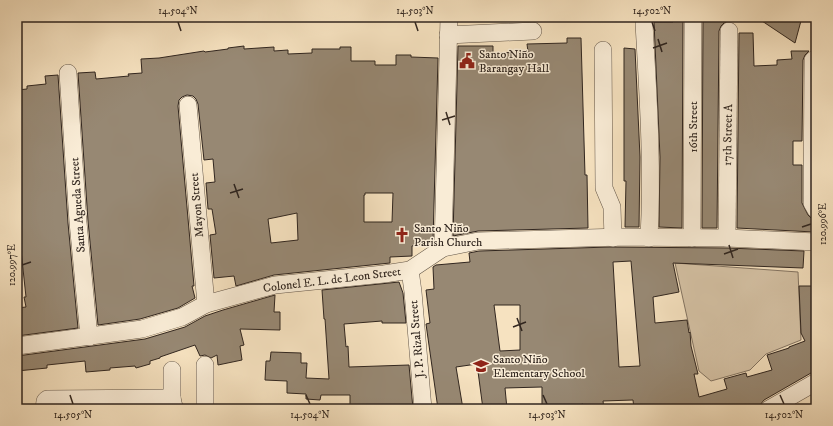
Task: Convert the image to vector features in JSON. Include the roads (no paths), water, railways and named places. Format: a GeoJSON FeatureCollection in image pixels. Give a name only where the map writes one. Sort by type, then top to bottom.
{"type":"FeatureCollection","features":[{"type":"Feature","properties":{"kind":"street"},"geometry":{"type":"LineString","coordinates":[[444,248],[448,17]]}},
{"type":"Feature","properties":{"kind":"street","name":"16th Street"},"geometry":{"type":"LineString","coordinates":[[692,238],[693,17]]}},
{"type":"Feature","properties":{"kind":"street"},"geometry":{"type":"LineString","coordinates":[[644,22],[649,112],[651,190],[649,238]]}},
{"type":"Feature","properties":{"kind":"street"},"geometry":{"type":"LineString","coordinates":[[448,35],[533,31]]}},
{"type":"Feature","properties":{"kind":"street","name":"17th Street A"},"geometry":{"type":"LineString","coordinates":[[727,238],[729,31]]}},
{"type":"Feature","properties":{"kind":"street"},"geometry":{"type":"LineString","coordinates":[[603,50],[604,188],[612,207],[614,238]]}},
{"type":"Feature","properties":{"kind":"street"},"geometry":{"type":"LineString","coordinates":[[813,60],[812,203],[816,210]]}},
{"type":"Feature","properties":{"kind":"street","name":"Santa Agueda Street"},"geometry":{"type":"LineString","coordinates":[[68,73],[78,222],[89,337]]}},
{"type":"Feature","properties":{"kind":"street","name":"Mayon Street"},"geometry":{"type":"LineString","coordinates":[[188,105],[206,304]]}},
{"type":"Feature","properties":{"kind":"street","name":"Colonel E. L. de Leon Street"},"geometry":{"type":"LineString","coordinates":[[17,346],[142,329],[182,317],[206,304],[275,285],[410,270],[444,248],[478,241],[614,238],[727,238],[816,242]]}},
{"type":"Feature","properties":{"kind":"street","name":"J. P. Rizal Street"},"geometry":{"type":"LineString","coordinates":[[410,270],[423,409]]}},
{"type":"Feature","properties":{"kind":"street"},"geometry":{"type":"LineString","coordinates":[[205,366],[205,409]]}},
{"type":"Feature","properties":{"kind":"street"},"geometry":{"type":"LineString","coordinates":[[44,409],[45,401],[47,400],[174,403],[172,370]]}},
{"type":"Feature","properties":{"kind":"street"},"geometry":{"type":"LineString","coordinates":[[769,409],[816,382]]}},
{"type":"Feature","properties":{"kind":"place","name":"Santo Niño Barangay Hall"},"geometry":{"type":"Point","coordinates":[467,61]}},
{"type":"Feature","properties":{"kind":"place","name":"Santo Niño Parish Church"},"geometry":{"type":"Point","coordinates":[402,235]}},
{"type":"Feature","properties":{"kind":"place","name":"Santo Niño Elementary School"},"geometry":{"type":"Point","coordinates":[481,366]}}]}
